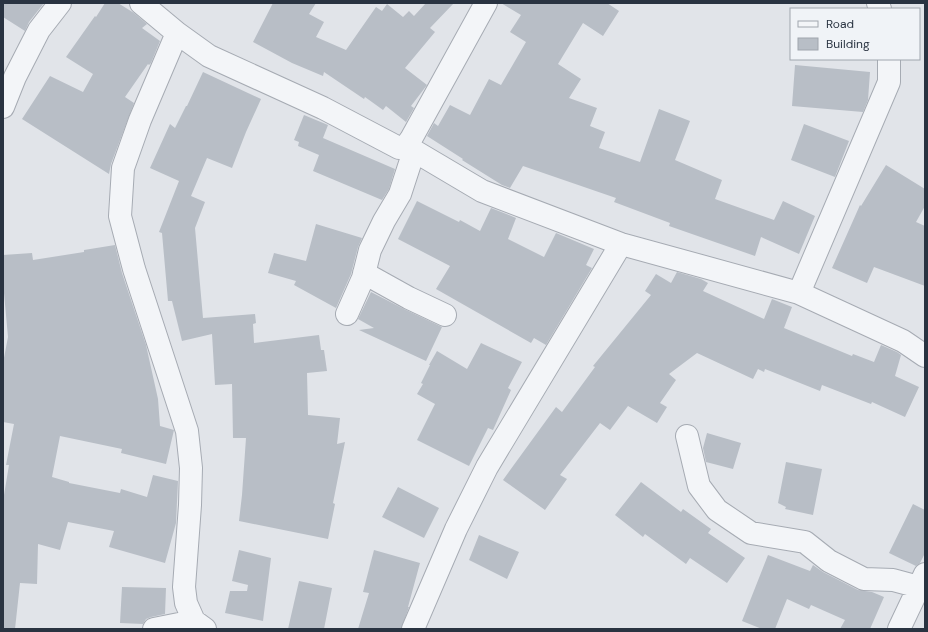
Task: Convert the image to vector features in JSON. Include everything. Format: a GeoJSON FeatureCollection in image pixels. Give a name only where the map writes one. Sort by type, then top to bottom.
{"type":"FeatureCollection","features":[{"type":"Feature","properties":{"kind":"street"},"geometry":{"type":"LineString","coordinates":[[3,107],[15,76],[39,30],[60,3]]}},
{"type":"Feature","properties":{"kind":"street"},"geometry":{"type":"LineString","coordinates":[[141,3],[177,33],[209,56],[323,108],[399,148],[410,149],[482,191],[621,244],[800,294],[903,341],[925,356]]}},
{"type":"Feature","properties":{"kind":"street"},"geometry":{"type":"LineString","coordinates":[[347,314],[364,273],[370,250],[384,221],[400,194],[410,149],[486,3]]}},
{"type":"Feature","properties":{"kind":"street"},"geometry":{"type":"LineString","coordinates":[[154,629],[199,625],[186,603],[184,587],[191,468],[187,431],[134,269],[120,216],[123,168],[140,120],[177,33]]}},
{"type":"Feature","properties":{"kind":"street"},"geometry":{"type":"LineString","coordinates":[[800,294],[889,82],[889,60]]}},
{"type":"Feature","properties":{"kind":"street"},"geometry":{"type":"LineString","coordinates":[[413,629],[456,528],[487,467],[621,244]]}},
{"type":"Feature","properties":{"kind":"street"},"geometry":{"type":"LineString","coordinates":[[364,273],[408,298],[444,314]]}},
{"type":"Feature","properties":{"kind":"street"},"geometry":{"type":"LineString","coordinates":[[687,436],[699,486],[717,510],[751,533],[805,542],[829,561],[864,579],[922,580],[900,629]]}},
{"type":"Feature","properties":{"kind":"building"},"geometry":{"type":"Polygon","coordinates":[[[3,3],[44,3],[29,22],[25,31],[3,17],[3,3]]]}},
{"type":"Feature","properties":{"kind":"building"},"geometry":{"type":"Polygon","coordinates":[[[105,3],[118,3],[134,13],[147,24],[142,28],[160,41],[151,63],[149,65],[148,64],[125,97],[134,103],[111,164],[109,174],[22,119],[50,76],[83,92],[93,74],[66,57],[105,3]]]}},
{"type":"Feature","properties":{"kind":"building"},"geometry":{"type":"Polygon","coordinates":[[[273,3],[316,3],[309,14],[324,22],[316,37],[346,50],[376,7],[382,11],[387,4],[403,17],[409,11],[414,16],[426,3],[454,3],[430,28],[435,32],[405,68],[427,85],[411,106],[414,108],[406,122],[386,106],[383,110],[324,72],[323,76],[292,63],[253,42],[273,3]]]}},
{"type":"Feature","properties":{"kind":"building"},"geometry":{"type":"Polygon","coordinates":[[[501,3],[607,3],[619,11],[603,36],[583,23],[558,64],[581,79],[569,98],[597,108],[590,126],[605,132],[599,148],[640,162],[659,109],[690,121],[675,160],[722,180],[715,199],[774,220],[783,201],[815,216],[799,254],[761,237],[755,256],[669,226],[670,223],[614,202],[616,198],[523,166],[510,188],[502,185],[462,160],[463,159],[427,136],[434,123],[438,126],[450,105],[470,115],[489,79],[501,85],[526,42],[510,32],[521,15],[501,3]]]}},
{"type":"Feature","properties":{"kind":"building"},"geometry":{"type":"Polygon","coordinates":[[[795,65],[870,72],[868,100],[863,112],[792,106],[795,65]]]}},
{"type":"Feature","properties":{"kind":"building"},"geometry":{"type":"Polygon","coordinates":[[[203,72],[261,99],[232,168],[207,158],[191,196],[205,202],[195,228],[203,318],[255,314],[256,323],[253,324],[254,343],[319,335],[321,350],[324,350],[327,371],[307,373],[308,415],[340,418],[337,444],[345,442],[333,503],[335,504],[328,539],[239,521],[246,438],[233,438],[232,384],[215,385],[212,334],[182,341],[172,301],[168,301],[162,233],[159,232],[179,181],[150,168],[170,124],[175,128],[203,72]]]}},
{"type":"Feature","properties":{"kind":"building"},"geometry":{"type":"Polygon","coordinates":[[[304,115],[328,125],[323,138],[395,169],[389,189],[382,200],[313,171],[319,155],[298,146],[299,142],[294,140],[304,115]]]}},
{"type":"Feature","properties":{"kind":"building"},"geometry":{"type":"Polygon","coordinates":[[[804,124],[849,141],[835,177],[791,160],[804,124]]]}},
{"type":"Feature","properties":{"kind":"building"},"geometry":{"type":"Polygon","coordinates":[[[886,165],[925,189],[925,206],[916,222],[925,226],[925,286],[874,267],[867,283],[832,268],[860,205],[861,206],[886,165]]]}},
{"type":"Feature","properties":{"kind":"building"},"geometry":{"type":"Polygon","coordinates":[[[417,201],[459,222],[460,220],[480,231],[491,208],[516,218],[508,239],[544,257],[556,233],[594,249],[586,265],[592,268],[546,345],[534,338],[531,343],[436,289],[450,266],[398,239],[417,201]]]}},
{"type":"Feature","properties":{"kind":"building"},"geometry":{"type":"Polygon","coordinates":[[[316,224],[362,238],[351,274],[336,308],[294,285],[296,281],[268,273],[274,253],[306,261],[316,224]]]}},
{"type":"Feature","properties":{"kind":"building"},"geometry":{"type":"Polygon","coordinates":[[[115,245],[122,273],[146,345],[158,399],[160,426],[174,430],[166,464],[121,453],[122,449],[60,436],[52,477],[69,483],[120,493],[121,489],[147,497],[153,475],[178,481],[176,523],[165,563],[109,547],[114,531],[68,522],[60,550],[38,544],[37,584],[20,583],[15,629],[3,629],[3,501],[9,465],[6,465],[14,424],[3,422],[3,363],[8,337],[3,282],[3,255],[32,253],[33,260],[84,252],[84,250],[115,245]]]}},
{"type":"Feature","properties":{"kind":"building"},"geometry":{"type":"Polygon","coordinates":[[[677,272],[701,279],[708,283],[703,291],[764,319],[772,299],[792,307],[784,328],[852,356],[853,354],[874,362],[881,345],[897,352],[901,355],[895,376],[919,387],[905,417],[872,402],[871,404],[822,385],[820,391],[765,369],[764,372],[758,369],[753,379],[697,353],[669,374],[676,380],[660,403],[667,407],[657,423],[628,406],[610,430],[600,423],[560,475],[567,479],[545,510],[503,480],[556,407],[562,412],[595,367],[593,366],[651,295],[645,291],[656,274],[671,283],[677,272]]]}},
{"type":"Feature","properties":{"kind":"building"},"geometry":{"type":"Polygon","coordinates":[[[371,292],[442,327],[426,361],[359,330],[374,328],[358,319],[371,292]]]}},
{"type":"Feature","properties":{"kind":"building"},"geometry":{"type":"Polygon","coordinates":[[[481,343],[522,362],[508,388],[511,390],[493,430],[488,428],[469,466],[417,440],[435,404],[417,394],[423,384],[421,383],[429,365],[437,351],[467,369],[481,343]]]}},
{"type":"Feature","properties":{"kind":"building"},"geometry":{"type":"Polygon","coordinates":[[[707,433],[741,443],[733,469],[706,462],[703,448],[707,433]]]}},
{"type":"Feature","properties":{"kind":"building"},"geometry":{"type":"Polygon","coordinates":[[[786,462],[822,469],[813,515],[785,509],[786,507],[778,503],[786,462]]]}},
{"type":"Feature","properties":{"kind":"building"},"geometry":{"type":"Polygon","coordinates":[[[641,482],[681,512],[683,509],[711,529],[708,533],[745,558],[727,583],[690,558],[686,564],[645,534],[643,537],[615,515],[641,482]]]}},
{"type":"Feature","properties":{"kind":"building"},"geometry":{"type":"Polygon","coordinates":[[[398,487],[439,508],[424,538],[382,517],[398,487]]]}},
{"type":"Feature","properties":{"kind":"building"},"geometry":{"type":"Polygon","coordinates":[[[913,504],[925,510],[925,553],[920,563],[916,566],[889,553],[913,504]]]}},
{"type":"Feature","properties":{"kind":"building"},"geometry":{"type":"Polygon","coordinates":[[[479,535],[519,552],[507,579],[469,560],[479,535]]]}},
{"type":"Feature","properties":{"kind":"building"},"geometry":{"type":"Polygon","coordinates":[[[239,550],[271,558],[263,621],[225,613],[230,591],[247,591],[248,585],[232,581],[239,550]]]}},
{"type":"Feature","properties":{"kind":"building"},"geometry":{"type":"Polygon","coordinates":[[[374,550],[420,563],[409,607],[401,629],[358,629],[369,593],[363,592],[374,550]]]}},
{"type":"Feature","properties":{"kind":"building"},"geometry":{"type":"Polygon","coordinates":[[[768,555],[810,571],[813,565],[823,572],[858,590],[872,592],[884,597],[870,629],[840,629],[845,620],[811,605],[809,609],[787,599],[775,629],[762,629],[742,621],[768,555]]]}},
{"type":"Feature","properties":{"kind":"building"},"geometry":{"type":"Polygon","coordinates":[[[299,581],[332,588],[324,629],[288,629],[299,581]]]}},
{"type":"Feature","properties":{"kind":"building"},"geometry":{"type":"Polygon","coordinates":[[[122,587],[166,588],[165,614],[146,619],[143,624],[120,623],[122,587]]]}}]}
